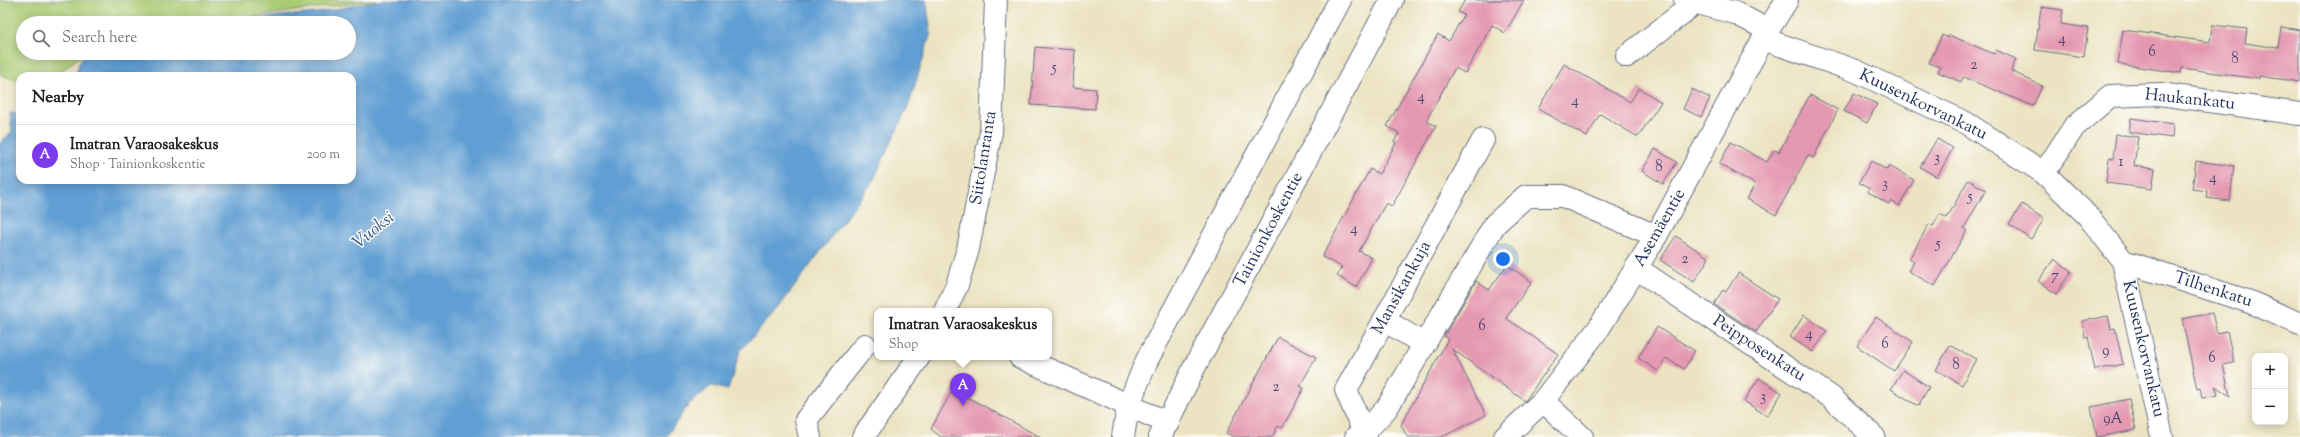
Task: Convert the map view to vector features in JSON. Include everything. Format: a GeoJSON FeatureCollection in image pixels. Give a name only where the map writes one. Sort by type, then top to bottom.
{"type":"FeatureCollection","features":[{"type":"Feature","properties":{"kind":"street","name":"Siitolanranta"},"geometry":{"type":"LineString","coordinates":[[946,308],[957,285],[968,249],[991,132],[996,0]]}},
{"type":"Feature","properties":{"kind":"street"},"geometry":{"type":"LineString","coordinates":[[1123,437],[1128,406],[1156,343],[1340,0]]}},
{"type":"Feature","properties":{"kind":"street","name":"Tainionkoskentie"},"geometry":{"type":"LineString","coordinates":[[1027,360],[1128,406],[1164,430],[1196,366],[1392,0]]}},
{"type":"Feature","properties":{"kind":"street","name":"Asemäentie"},"geometry":{"type":"LineString","coordinates":[[1506,437],[1543,401],[1599,328],[1656,236],[1766,34],[1787,0]]}},
{"type":"Feature","properties":{"kind":"street"},"geometry":{"type":"LineString","coordinates":[[1627,56],[1690,1]]}},
{"type":"Feature","properties":{"kind":"street","name":"Kuusenkorvankatu"},"geometry":{"type":"LineString","coordinates":[[1690,1],[1735,13],[1766,34],[1856,71],[1966,123],[2044,173],[2088,216],[2123,262],[2162,437]]}},
{"type":"Feature","properties":{"kind":"street","name":"Haukankatu"},"geometry":{"type":"LineString","coordinates":[[2044,173],[2074,127],[2110,96],[2160,94],[2300,114]]}},
{"type":"Feature","properties":{"kind":"street","name":"Mansikankuja"},"geometry":{"type":"LineString","coordinates":[[1362,436],[1346,390],[1483,140]]}},
{"type":"Feature","properties":{"kind":"street"},"geometry":{"type":"LineString","coordinates":[[1362,436],[1387,408],[1494,224],[1526,196],[1563,196],[1656,236]]}},
{"type":"Feature","properties":{"kind":"street","name":"Tilhenkatu"},"geometry":{"type":"LineString","coordinates":[[2123,262],[2250,302],[2300,324]]}},
{"type":"Feature","properties":{"kind":"street","name":"Peipposenkatu"},"geometry":{"type":"LineString","coordinates":[[1636,268],[1831,397],[1874,437]]}},
{"type":"Feature","properties":{"kind":"street"},"geometry":{"type":"LineString","coordinates":[[1384,320],[1424,344]]}},
{"type":"Feature","properties":{"kind":"street"},"geometry":{"type":"LineString","coordinates":[[810,437],[806,420],[865,345]]}},
{"type":"Feature","properties":{"kind":"street"},"geometry":{"type":"LineString","coordinates":[[863,437],[917,360]]}},
{"type":"Feature","properties":{"kind":"street"},"geometry":{"type":"LineString","coordinates":[[1543,401],[1582,437]]}},
{"type":"Feature","properties":{"kind":"green space"},"geometry":{"type":"Polygon","coordinates":[[[0,0],[377,0],[259,16],[16,16],[16,60],[76,60],[59,72],[16,72],[16,80],[0,74],[0,0]]]}},
{"type":"Feature","properties":{"kind":"water","name":"Vuoksi"},"geometry":{"type":"Polygon","coordinates":[[[382,0],[926,0],[931,33],[909,104],[873,181],[777,310],[740,351],[728,390],[711,386],[689,404],[666,437],[0,437],[0,143],[12,132],[10,113],[16,114],[16,184],[356,184],[356,72],[76,72],[81,60],[356,60],[356,16],[281,16],[317,13],[382,0]]]}},
{"type":"Feature","properties":{"kind":"building"},"geometry":{"type":"Polygon","coordinates":[[[1465,0],[1524,0],[1505,33],[1492,25],[1465,73],[1455,68],[1426,121],[1436,126],[1392,206],[1386,203],[1359,251],[1372,258],[1356,287],[1337,276],[1342,267],[1322,257],[1370,169],[1379,174],[1396,143],[1394,142],[1399,133],[1387,126],[1438,34],[1449,41],[1464,15],[1458,12],[1465,0]]]}},
{"type":"Feature","properties":{"kind":"building"},"geometry":{"type":"Polygon","coordinates":[[[2041,7],[2063,10],[2061,24],[2088,28],[2084,57],[2035,50],[2041,7]]]}},
{"type":"Feature","properties":{"kind":"building"},"geometry":{"type":"Polygon","coordinates":[[[2212,25],[2247,29],[2245,43],[2278,48],[2281,27],[2300,30],[2300,82],[2259,76],[2259,79],[2182,68],[2181,73],[2118,64],[2123,30],[2210,42],[2212,25]]]}},
{"type":"Feature","properties":{"kind":"building"},"geometry":{"type":"Polygon","coordinates":[[[1942,35],[1948,38],[1949,35],[1994,54],[1996,50],[2016,59],[2011,71],[2042,86],[2033,106],[1963,77],[1961,82],[1938,72],[1940,67],[1929,63],[1942,35]]]}},
{"type":"Feature","properties":{"kind":"building"},"geometry":{"type":"Polygon","coordinates":[[[1035,47],[1075,50],[1073,87],[1096,89],[1095,109],[1031,105],[1035,47]]]}},
{"type":"Feature","properties":{"kind":"building"},"geometry":{"type":"Polygon","coordinates":[[[1564,64],[1630,102],[1639,88],[1661,102],[1638,137],[1600,114],[1587,137],[1538,109],[1564,64]]]}},
{"type":"Feature","properties":{"kind":"building"},"geometry":{"type":"Polygon","coordinates":[[[1692,89],[1710,98],[1701,117],[1683,109],[1692,89]]]}},
{"type":"Feature","properties":{"kind":"building"},"geometry":{"type":"Polygon","coordinates":[[[1854,93],[1877,104],[1867,123],[1844,111],[1854,93]]]}},
{"type":"Feature","properties":{"kind":"building"},"geometry":{"type":"Polygon","coordinates":[[[1810,95],[1838,110],[1813,158],[1808,155],[1776,215],[1747,199],[1755,184],[1719,164],[1731,142],[1767,162],[1774,150],[1779,152],[1810,95]]]}},
{"type":"Feature","properties":{"kind":"building"},"geometry":{"type":"Polygon","coordinates":[[[2131,118],[2173,124],[2172,138],[2129,132],[2131,118]]]}},
{"type":"Feature","properties":{"kind":"building"},"geometry":{"type":"Polygon","coordinates":[[[2116,134],[2138,137],[2134,166],[2155,169],[2152,189],[2106,183],[2109,158],[2113,159],[2116,134]]]}},
{"type":"Feature","properties":{"kind":"building"},"geometry":{"type":"Polygon","coordinates":[[[1937,139],[1953,148],[1937,177],[1920,167],[1937,139]]]}},
{"type":"Feature","properties":{"kind":"building"},"geometry":{"type":"Polygon","coordinates":[[[1655,149],[1677,162],[1663,184],[1642,171],[1655,149]]]}},
{"type":"Feature","properties":{"kind":"building"},"geometry":{"type":"Polygon","coordinates":[[[1871,161],[1887,170],[1889,166],[1914,180],[1899,206],[1891,201],[1889,204],[1868,192],[1870,189],[1859,183],[1871,161]]]}},
{"type":"Feature","properties":{"kind":"building"},"geometry":{"type":"Polygon","coordinates":[[[2196,161],[2234,166],[2230,201],[2206,198],[2207,191],[2192,189],[2196,161]]]}},
{"type":"Feature","properties":{"kind":"building"},"geometry":{"type":"Polygon","coordinates":[[[1968,180],[1986,190],[1964,228],[1967,230],[1935,286],[1908,271],[1914,262],[1909,259],[1929,224],[1933,226],[1940,214],[1947,218],[1968,180]]]}},
{"type":"Feature","properties":{"kind":"building"},"geometry":{"type":"Polygon","coordinates":[[[2022,204],[2044,219],[2031,239],[2009,224],[2022,204]]]}},
{"type":"Feature","properties":{"kind":"building"},"geometry":{"type":"Polygon","coordinates":[[[1676,236],[1709,258],[1694,282],[1660,260],[1676,236]]]}},
{"type":"Feature","properties":{"kind":"building"},"geometry":{"type":"Polygon","coordinates":[[[2054,259],[2071,272],[2056,294],[2038,281],[2054,259]]]}},
{"type":"Feature","properties":{"kind":"building"},"geometry":{"type":"Polygon","coordinates":[[[1507,265],[1532,282],[1506,318],[1558,354],[1525,401],[1452,349],[1486,415],[1442,437],[1407,437],[1401,425],[1448,339],[1444,336],[1476,281],[1489,290],[1507,265]]]}},
{"type":"Feature","properties":{"kind":"building"},"geometry":{"type":"Polygon","coordinates":[[[1738,273],[1778,299],[1756,332],[1714,304],[1723,290],[1726,292],[1738,273]]]}},
{"type":"Feature","properties":{"kind":"building"},"geometry":{"type":"Polygon","coordinates":[[[2212,313],[2217,333],[2227,331],[2234,363],[2223,365],[2230,396],[2215,386],[2218,395],[2202,398],[2200,388],[2197,389],[2182,319],[2212,313]]]}},
{"type":"Feature","properties":{"kind":"building"},"geometry":{"type":"Polygon","coordinates":[[[1804,315],[1827,331],[1813,352],[1790,337],[1804,315]]]}},
{"type":"Feature","properties":{"kind":"building"},"geometry":{"type":"Polygon","coordinates":[[[2108,316],[2111,329],[2115,328],[2123,364],[2095,370],[2088,337],[2085,338],[2082,321],[2108,316]]]}},
{"type":"Feature","properties":{"kind":"building"},"geometry":{"type":"Polygon","coordinates":[[[1876,317],[1913,342],[1894,371],[1857,346],[1876,317]]]}},
{"type":"Feature","properties":{"kind":"building"},"geometry":{"type":"Polygon","coordinates":[[[1657,327],[1695,351],[1684,369],[1666,358],[1658,371],[1638,358],[1657,327]]]}},
{"type":"Feature","properties":{"kind":"building"},"geometry":{"type":"Polygon","coordinates":[[[1278,337],[1316,357],[1300,386],[1304,388],[1282,428],[1278,426],[1272,437],[1234,437],[1226,433],[1278,337]]]}},
{"type":"Feature","properties":{"kind":"building"},"geometry":{"type":"Polygon","coordinates":[[[1950,345],[1976,359],[1962,385],[1936,370],[1950,345]]]}},
{"type":"Feature","properties":{"kind":"building"},"geometry":{"type":"Polygon","coordinates":[[[1903,370],[1929,387],[1918,406],[1891,389],[1903,370]]]}},
{"type":"Feature","properties":{"kind":"building"},"geometry":{"type":"Polygon","coordinates":[[[1759,378],[1782,393],[1767,416],[1744,401],[1759,378]]]}},
{"type":"Feature","properties":{"kind":"building"},"geometry":{"type":"Polygon","coordinates":[[[953,389],[1040,437],[941,437],[931,429],[953,389]]]}},
{"type":"Feature","properties":{"kind":"building"},"geometry":{"type":"Polygon","coordinates":[[[2129,399],[2136,430],[2097,437],[2091,407],[2129,399]]]}},
{"type":"Feature","properties":{"kind":"place","name":"Imatran Varaosakeskus"},"geometry":{"type":"Point","coordinates":[963,406]}}]}
